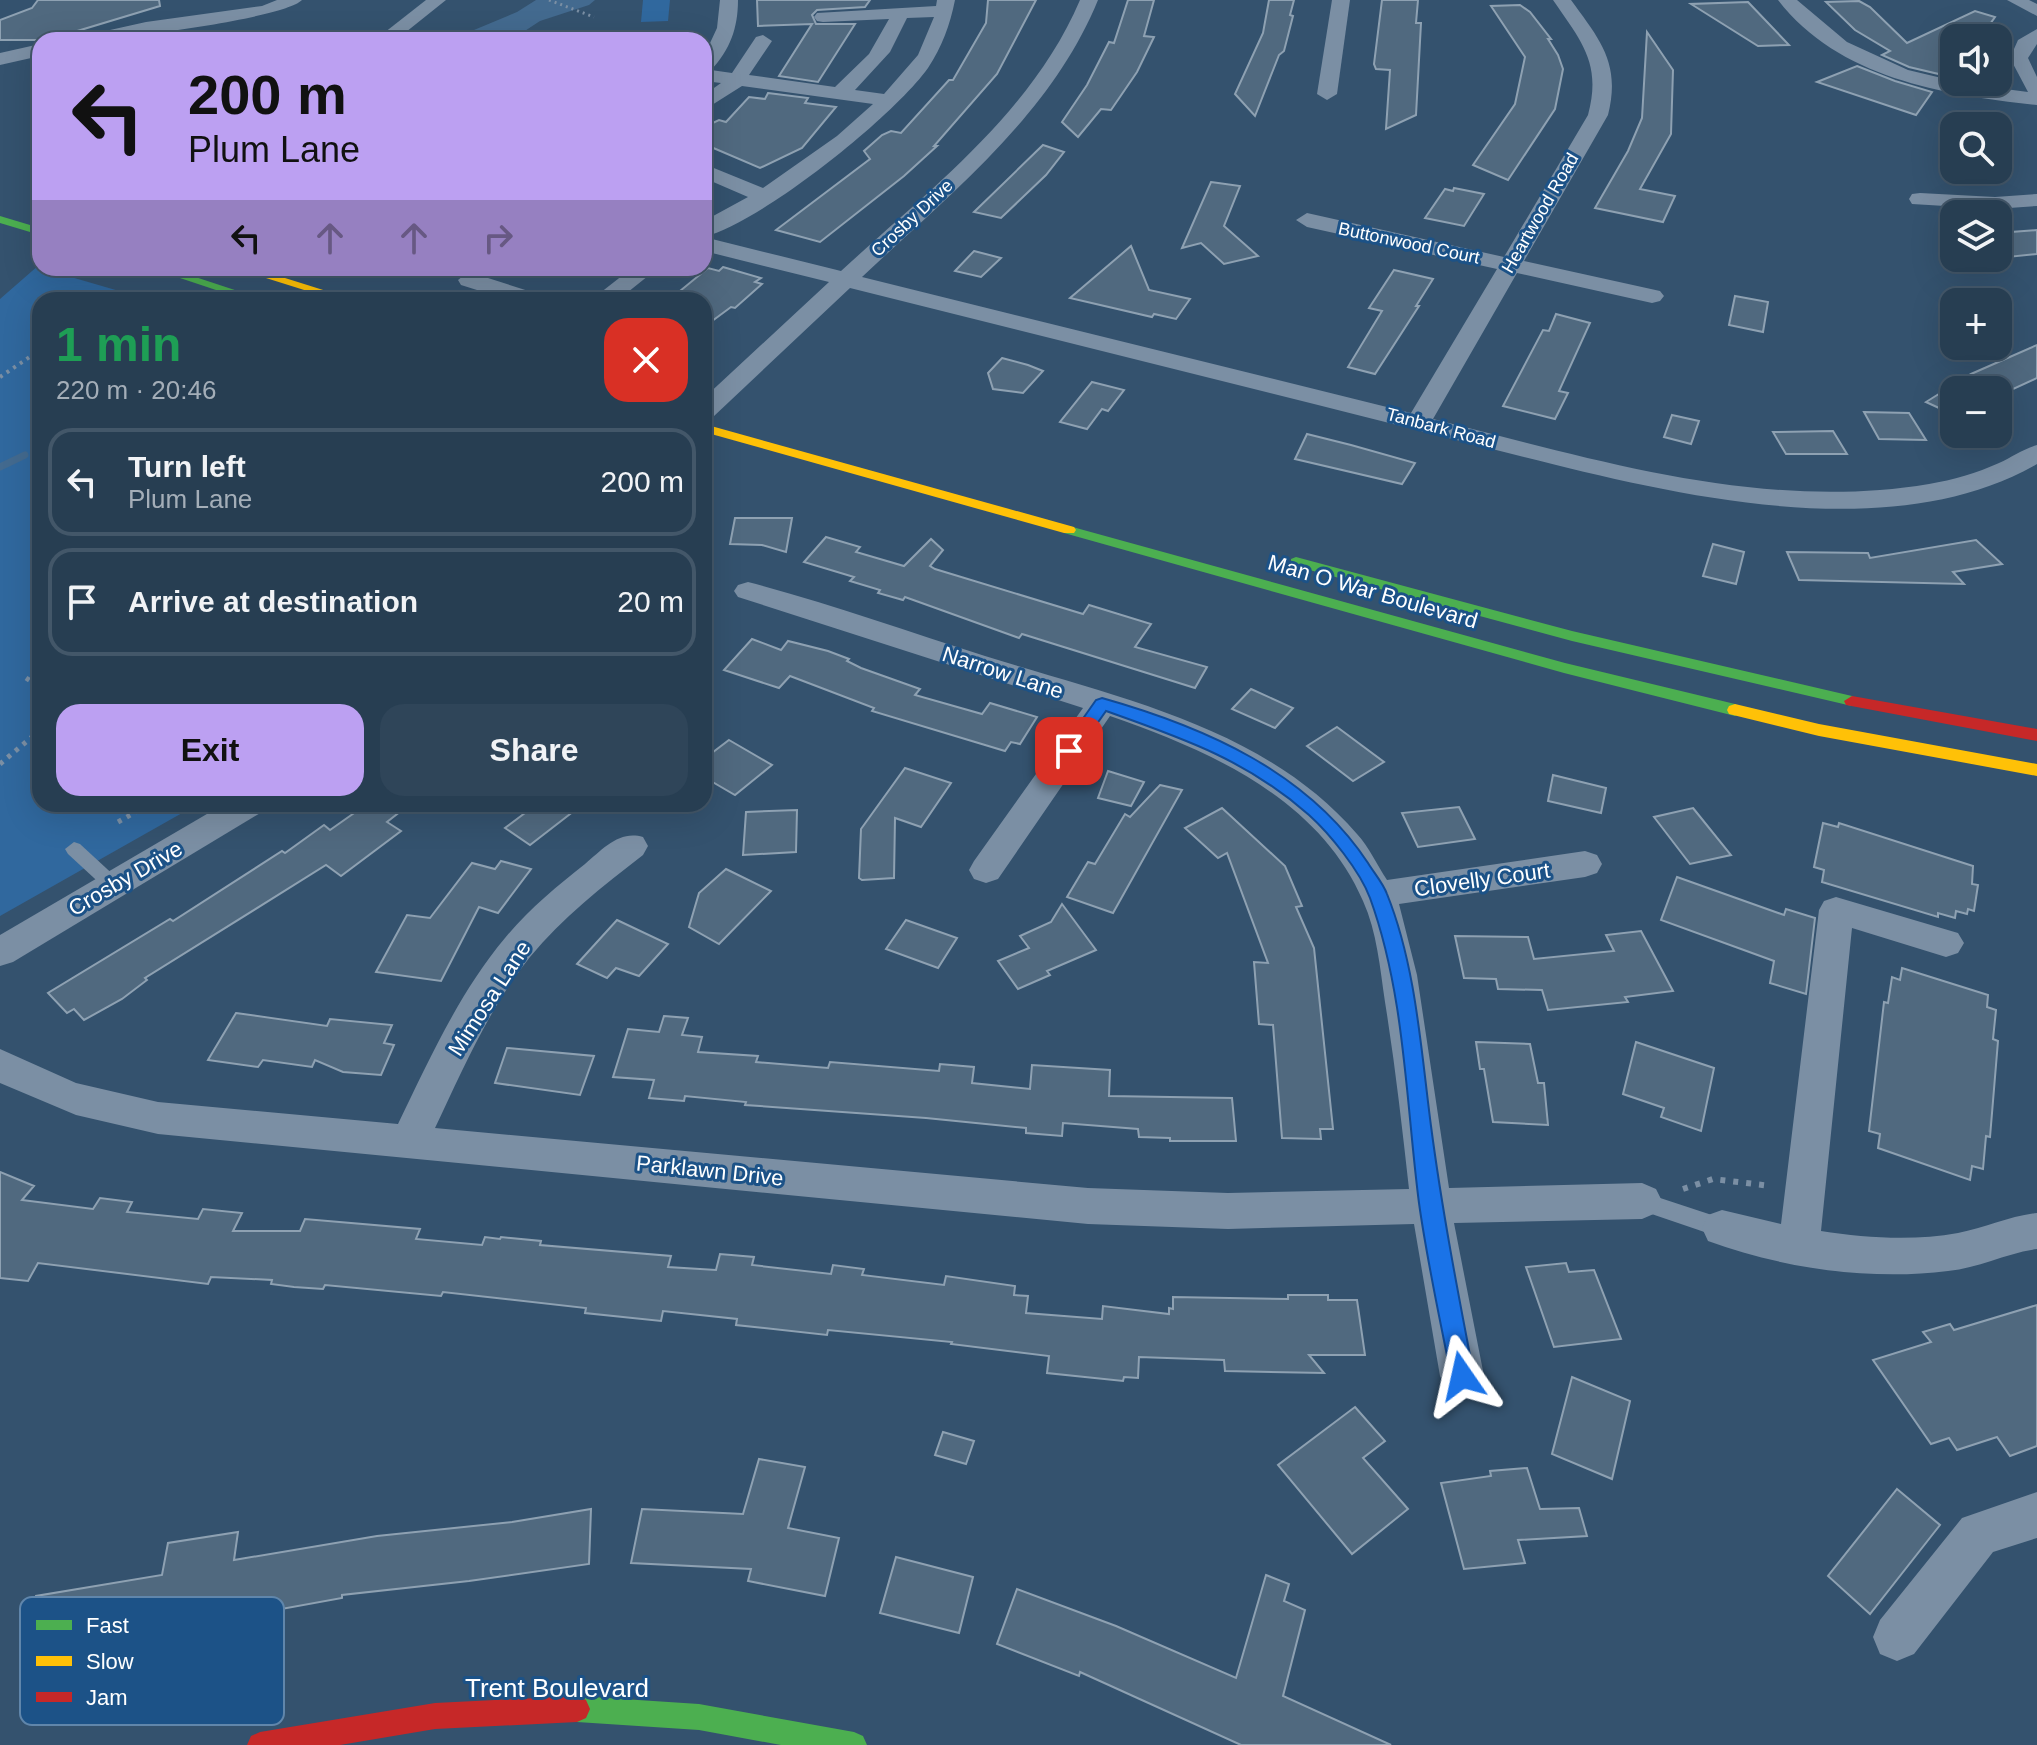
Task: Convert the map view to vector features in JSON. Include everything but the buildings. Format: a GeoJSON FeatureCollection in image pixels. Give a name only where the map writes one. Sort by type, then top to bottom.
{"type":"FeatureCollection","features":[{"type":"Feature","properties":{"kind":"main road"},"geometry":{"type":"LineString","coordinates":[[0,219],[32,229]]}},
{"type":"Feature","properties":{"kind":"main road"},"geometry":{"type":"LineString","coordinates":[[182,276],[233,292]]}},
{"type":"Feature","properties":{"kind":"main road"},"geometry":{"type":"LineString","coordinates":[[267,276],[322,292]]}},
{"type":"Feature","properties":{"kind":"main road"},"geometry":{"type":"LineString","coordinates":[[712,404],[741,408]]}},
{"type":"Feature","properties":{"kind":"main road","name":"Man O War Boulevard"},"geometry":{"type":"LineString","coordinates":[[712,430],[1564,668],[1819,730],[2037,770]]}},
{"type":"Feature","properties":{"kind":"main road","name":"Man O War Boulevard"},"geometry":{"type":"LineString","coordinates":[[1277,557],[1687,666],[1960,723],[2037,735]]}},
{"type":"Feature","properties":{"kind":"main road","name":"Trent Boulevard"},"geometry":{"type":"LineString","coordinates":[[260,1745],[438,1715],[539,1709],[701,1716],[792,1730],[854,1745]]}},
{"type":"Feature","properties":{"kind":"street"},"geometry":{"type":"LineString","coordinates":[[158,26],[152,20],[164,12],[200,0]]}},
{"type":"Feature","properties":{"kind":"street"},"geometry":{"type":"LineString","coordinates":[[129,32],[265,11],[293,0]]}},
{"type":"Feature","properties":{"kind":"street"},"geometry":{"type":"LineString","coordinates":[[395,32],[437,0]]}},
{"type":"Feature","properties":{"kind":"street"},"geometry":{"type":"LineString","coordinates":[[712,56],[723,42],[730,20],[729,0]]}},
{"type":"Feature","properties":{"kind":"street","name":"Crosby Drive"},"geometry":{"type":"LineString","coordinates":[[712,400],[970,165],[1031,99],[1060,59],[1089,0]]}},
{"type":"Feature","properties":{"kind":"street"},"geometry":{"type":"LineString","coordinates":[[1327,94],[1341,0]]}},
{"type":"Feature","properties":{"kind":"street","name":"Heartwood Road"},"geometry":{"type":"LineString","coordinates":[[1419,421],[1598,115],[1606,84],[1599,56],[1562,0]]}},
{"type":"Feature","properties":{"kind":"street"},"geometry":{"type":"LineString","coordinates":[[1787,0],[1819,34],[1872,63],[1961,90],[2037,99]]}},
{"type":"Feature","properties":{"kind":"street"},"geometry":{"type":"LineString","coordinates":[[2016,0],[2037,11]]}},
{"type":"Feature","properties":{"kind":"street"},"geometry":{"type":"LineString","coordinates":[[712,226],[765,197],[844,140],[889,100],[926,60],[943,24],[945,5],[900,13],[823,17]]}},
{"type":"Feature","properties":{"kind":"street"},"geometry":{"type":"LineString","coordinates":[[839,94],[885,47],[895,32],[900,13]]}},
{"type":"Feature","properties":{"kind":"street"},"geometry":{"type":"LineString","coordinates":[[2037,35],[2025,44],[2019,58],[2037,91]]}},
{"type":"Feature","properties":{"kind":"street"},"geometry":{"type":"LineString","coordinates":[[712,98],[736,81],[763,41]]}},
{"type":"Feature","properties":{"kind":"street"},"geometry":{"type":"LineString","coordinates":[[0,59],[32,52]]}},
{"type":"Feature","properties":{"kind":"street"},"geometry":{"type":"LineString","coordinates":[[712,76],[889,100]]}},
{"type":"Feature","properties":{"kind":"street"},"geometry":{"type":"LineString","coordinates":[[712,174],[765,197]]}},
{"type":"Feature","properties":{"kind":"street"},"geometry":{"type":"LineString","coordinates":[[1920,199],[1995,203],[2037,200]]}},
{"type":"Feature","properties":{"kind":"street","name":"Buttonwood Court"},"geometry":{"type":"LineString","coordinates":[[1307,220],[1652,296]]}},
{"type":"Feature","properties":{"kind":"street","name":"Tanbark Road"},"geometry":{"type":"LineString","coordinates":[[712,246],[1661,483],[1727,495],[1787,501],[1882,499],[1946,489],[2006,469],[2037,453]]}},
{"type":"Feature","properties":{"kind":"street"},"geometry":{"type":"LineString","coordinates":[[476,276],[469,280],[507,292]]}},
{"type":"Feature","properties":{"kind":"street"},"geometry":{"type":"LineString","coordinates":[[614,292],[636,276]]}},
{"type":"Feature","properties":{"kind":"street","name":"Narrow Lane"},"geometry":{"type":"LineString","coordinates":[[748,591],[1102,704],[1210,742],[1269,774],[1317,812],[1336,833],[1378,894],[1396,954],[1431,1207],[1462,1376]]}},
{"type":"Feature","properties":{"kind":"street"},"geometry":{"type":"LineString","coordinates":[[986,870],[1102,704]]}},
{"type":"Feature","properties":{"kind":"street","name":"Crosby Drive"},"geometry":{"type":"LineString","coordinates":[[0,952],[236,812]]}},
{"type":"Feature","properties":{"kind":"street","name":"Mimosa Lane"},"geometry":{"type":"LineString","coordinates":[[410,1140],[457,1043],[505,965],[536,926],[631,846]]}},
{"type":"Feature","properties":{"kind":"street","name":"Clovelly Court"},"geometry":{"type":"LineString","coordinates":[[1378,894],[1585,864]]}},
{"type":"Feature","properties":{"kind":"street"},"geometry":{"type":"LineString","coordinates":[[1799,1247],[1836,910],[1946,943]]}},
{"type":"Feature","properties":{"kind":"street","name":"Parklawn Drive"},"geometry":{"type":"LineString","coordinates":[[0,1064],[44,1089],[96,1107],[158,1118],[1088,1206],[1228,1211],[1642,1201]]}},
{"type":"Feature","properties":{"kind":"street"},"geometry":{"type":"LineString","coordinates":[[1722,1228],[1799,1247],[1885,1258],[1952,1253],[2022,1232],[2037,1231]]}},
{"type":"Feature","properties":{"kind":"street"},"geometry":{"type":"LineString","coordinates":[[1897,1637],[1978,1534],[2037,1515]]}},
{"type":"Feature","properties":{"kind":"lane"},"geometry":{"type":"LineString","coordinates":[[74,849],[113,885]]}},
{"type":"Feature","properties":{"kind":"lane"},"geometry":{"type":"LineString","coordinates":[[1642,1201],[1722,1228]]}},
{"type":"Feature","properties":{"kind":"path"},"geometry":{"type":"LineString","coordinates":[[549,0],[594,17]]}},
{"type":"Feature","properties":{"kind":"path"},"geometry":{"type":"LineString","coordinates":[[0,377],[32,355]]}},
{"type":"Feature","properties":{"kind":"path"},"geometry":{"type":"LineString","coordinates":[[26,678],[32,682]]}},
{"type":"Feature","properties":{"kind":"path"},"geometry":{"type":"LineString","coordinates":[[0,764],[32,737]]}},
{"type":"Feature","properties":{"kind":"path"},"geometry":{"type":"LineString","coordinates":[[118,822],[136,812]]}},
{"type":"Feature","properties":{"kind":"path"},"geometry":{"type":"LineString","coordinates":[[1713,1179],[1754,1183]]}},
{"type":"Feature","properties":{"kind":"shaded area"},"geometry":{"type":"Polygon","coordinates":[[[536,0],[595,0],[589,5],[540,21],[523,32],[469,32],[517,12],[536,0]]]}},
{"type":"Feature","properties":{"kind":"shaded area"},"geometry":{"type":"Polygon","coordinates":[[[643,0],[670,0],[668,21],[641,22],[643,0]]]}},
{"type":"Feature","properties":{"kind":"shaded area"},"geometry":{"type":"Polygon","coordinates":[[[32,271],[32,276],[68,276],[122,292],[32,292],[32,812],[184,812],[0,916],[0,299],[32,271]]]}},
{"type":"Feature","properties":{"kind":"waterway"},"geometry":{"type":"LineString","coordinates":[[0,467],[25,455]]}},
{"type":"Feature","properties":{"kind":"traffic: fast"},"geometry":{"type":"LineString","coordinates":[[0,219],[32,229]]}},
{"type":"Feature","properties":{"kind":"traffic: fast"},"geometry":{"type":"LineString","coordinates":[[182,276],[233,292]]}},
{"type":"Feature","properties":{"kind":"traffic: fast"},"geometry":{"type":"LineString","coordinates":[[1069,530],[1564,668],[1735,710]]}},
{"type":"Feature","properties":{"kind":"traffic: fast"},"geometry":{"type":"LineString","coordinates":[[1296,562],[1572,636],[1852,701]]}},
{"type":"Feature","properties":{"kind":"traffic: fast"},"geometry":{"type":"LineString","coordinates":[[577,1709],[699,1717],[854,1745]]}},
{"type":"Feature","properties":{"kind":"traffic: slow"},"geometry":{"type":"LineString","coordinates":[[267,276],[322,292]]}},
{"type":"Feature","properties":{"kind":"traffic: slow"},"geometry":{"type":"LineString","coordinates":[[712,430],[1069,530]]}},
{"type":"Feature","properties":{"kind":"traffic: slow"},"geometry":{"type":"LineString","coordinates":[[1735,710],[1819,730],[2037,770]]}},
{"type":"Feature","properties":{"kind":"traffic: jam"},"geometry":{"type":"LineString","coordinates":[[1852,701],[2037,735]]}},
{"type":"Feature","properties":{"kind":"traffic: jam"},"geometry":{"type":"LineString","coordinates":[[260,1745],[435,1716],[577,1709]]}},
{"type":"Feature","properties":{"kind":"route"},"geometry":{"type":"LineString","coordinates":[[1069,751],[1102,704],[1210,742],[1269,774],[1317,812],[1345,843],[1378,894],[1396,954],[1431,1207],[1462,1376]]}}]}
